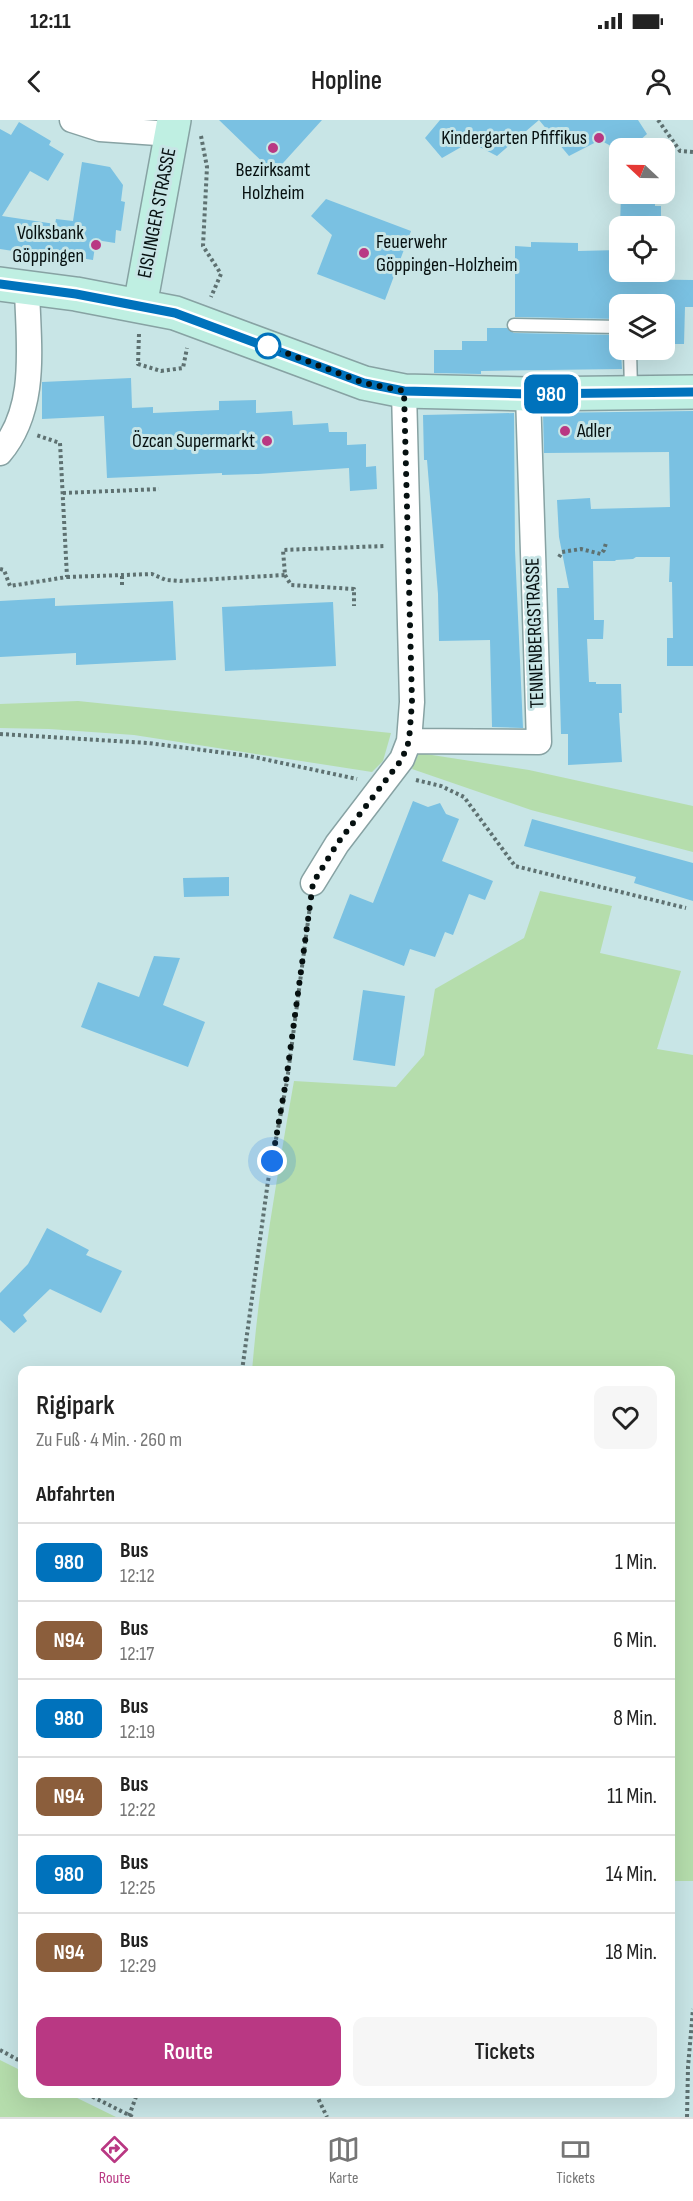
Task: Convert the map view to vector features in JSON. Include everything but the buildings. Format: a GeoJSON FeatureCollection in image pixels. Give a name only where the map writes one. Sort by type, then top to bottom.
{"type":"FeatureCollection","features":[{"type":"Feature","properties":{"kind":"street"},"geometry":{"type":"LineString","coordinates":[[72,120],[100,129],[182,126]]}},
{"type":"Feature","properties":{"kind":"street","name":"EISLINGER STRASSE"},"geometry":{"type":"LineString","coordinates":[[140,306],[182,126]]}},
{"type":"Feature","properties":{"kind":"street"},"geometry":{"type":"LineString","coordinates":[[0,453],[17,428],[24,407],[28,383],[14,285],[175,313],[364,383],[404,391],[528,394],[693,392]]}},
{"type":"Feature","properties":{"kind":"street"},"geometry":{"type":"LineString","coordinates":[[313,883],[337,844],[402,759],[409,741],[412,702],[404,391]]}},
{"type":"Feature","properties":{"kind":"street","name":"TENNENBERGSTRASSE"},"geometry":{"type":"LineString","coordinates":[[409,741],[539,742],[528,394]]}},
{"type":"Feature","properties":{"kind":"lane"},"geometry":{"type":"LineString","coordinates":[[514,326],[609,327]]}},
{"type":"Feature","properties":{"kind":"lane"},"geometry":{"type":"LineString","coordinates":[[630,360],[631,393]]}},
{"type":"Feature","properties":{"kind":"path"},"geometry":{"type":"LineString","coordinates":[[658,120],[680,152],[693,152]]}},
{"type":"Feature","properties":{"kind":"path"},"geometry":{"type":"LineString","coordinates":[[140,306],[138,364],[161,371],[183,368],[187,349],[221,274],[203,246],[207,167],[182,126]]}},
{"type":"Feature","properties":{"kind":"path"},"geometry":{"type":"LineString","coordinates":[[17,428],[60,443],[67,577]]}},
{"type":"Feature","properties":{"kind":"path"},"geometry":{"type":"LineString","coordinates":[[63,493],[159,489]]}},
{"type":"Feature","properties":{"kind":"path"},"geometry":{"type":"LineString","coordinates":[[559,557],[562,552],[581,549],[601,555],[606,543]]}},
{"type":"Feature","properties":{"kind":"path"},"geometry":{"type":"LineString","coordinates":[[354,606],[354,589],[291,585],[285,575],[283,550],[409,545]]}},
{"type":"Feature","properties":{"kind":"path"},"geometry":{"type":"LineString","coordinates":[[0,569],[4,570],[9,586],[67,577],[152,574],[166,580],[180,581],[285,575]]}},
{"type":"Feature","properties":{"kind":"path"},"geometry":{"type":"LineString","coordinates":[[122,576],[122,588]]}},
{"type":"Feature","properties":{"kind":"path"},"geometry":{"type":"LineString","coordinates":[[0,734],[148,743],[441,786],[464,797],[515,866],[686,908]]}},
{"type":"Feature","properties":{"kind":"path"},"geometry":{"type":"LineString","coordinates":[[243,1366],[268,1181],[286,1081],[313,883]]}},
{"type":"Feature","properties":{"kind":"path"},"geometry":{"type":"LineString","coordinates":[[687,2117],[693,2008]]}},
{"type":"Feature","properties":{"kind":"path"},"geometry":{"type":"LineString","coordinates":[[0,2050],[18,2060]]}},
{"type":"Feature","properties":{"kind":"path"},"geometry":{"type":"LineString","coordinates":[[95,2098],[130,2116],[135,2098]]}},
{"type":"Feature","properties":{"kind":"path"},"geometry":{"type":"LineString","coordinates":[[318,2098],[327,2117]]}},
{"type":"Feature","properties":{"kind":"green space"},"geometry":{"type":"Polygon","coordinates":[[[78,701],[391,733],[383,761],[372,772],[134,735],[0,728],[0,704],[78,701]]]}},
{"type":"Feature","properties":{"kind":"green space"},"geometry":{"type":"Polygon","coordinates":[[[419,753],[529,770],[693,806],[693,852],[531,810],[412,769],[419,753]]]}},
{"type":"Feature","properties":{"kind":"green space"},"geometry":{"type":"Polygon","coordinates":[[[540,891],[612,906],[600,953],[681,971],[657,1049],[693,1055],[693,1881],[675,1881],[675,1366],[252,1366],[264,1262],[294,1081],[396,1087],[424,1055],[435,989],[524,938],[540,891]]]}},
{"type":"Feature","properties":{"kind":"green space"},"geometry":{"type":"Polygon","coordinates":[[[0,2060],[18,2069],[18,2098],[77,2098],[116,2117],[0,2117],[0,2060]]]}},
{"type":"Feature","properties":{"kind":"bus line","name":"980"},"geometry":{"type":"LineString","coordinates":[[0,284],[76,294],[175,313],[364,383],[404,391],[528,394],[693,392]]}},
{"type":"Feature","properties":{"kind":"place","name":"Kindergarten Pfiffikus"},"geometry":{"type":"Point","coordinates":[599,138]}},
{"type":"Feature","properties":{"kind":"place","name":"Bezirksamt Holzheim"},"geometry":{"type":"Point","coordinates":[273,148]}},
{"type":"Feature","properties":{"kind":"place","name":"Volksbank Göppingen"},"geometry":{"type":"Point","coordinates":[96,245]}},
{"type":"Feature","properties":{"kind":"place","name":"Feuerwehr Göppingen-Holzheim"},"geometry":{"type":"Point","coordinates":[364,253]}},
{"type":"Feature","properties":{"kind":"place","name":"Adler"},"geometry":{"type":"Point","coordinates":[565,431]}},
{"type":"Feature","properties":{"kind":"place","name":"Özcan Supermarkt"},"geometry":{"type":"Point","coordinates":[267,441]}},
{"type":"Feature","properties":{"kind":"route"},"geometry":{"type":"LineString","coordinates":[[268,346],[364,383],[404,391],[412,702],[409,741],[402,759],[324,862],[313,883],[286,1081],[272,1161]]}}]}
